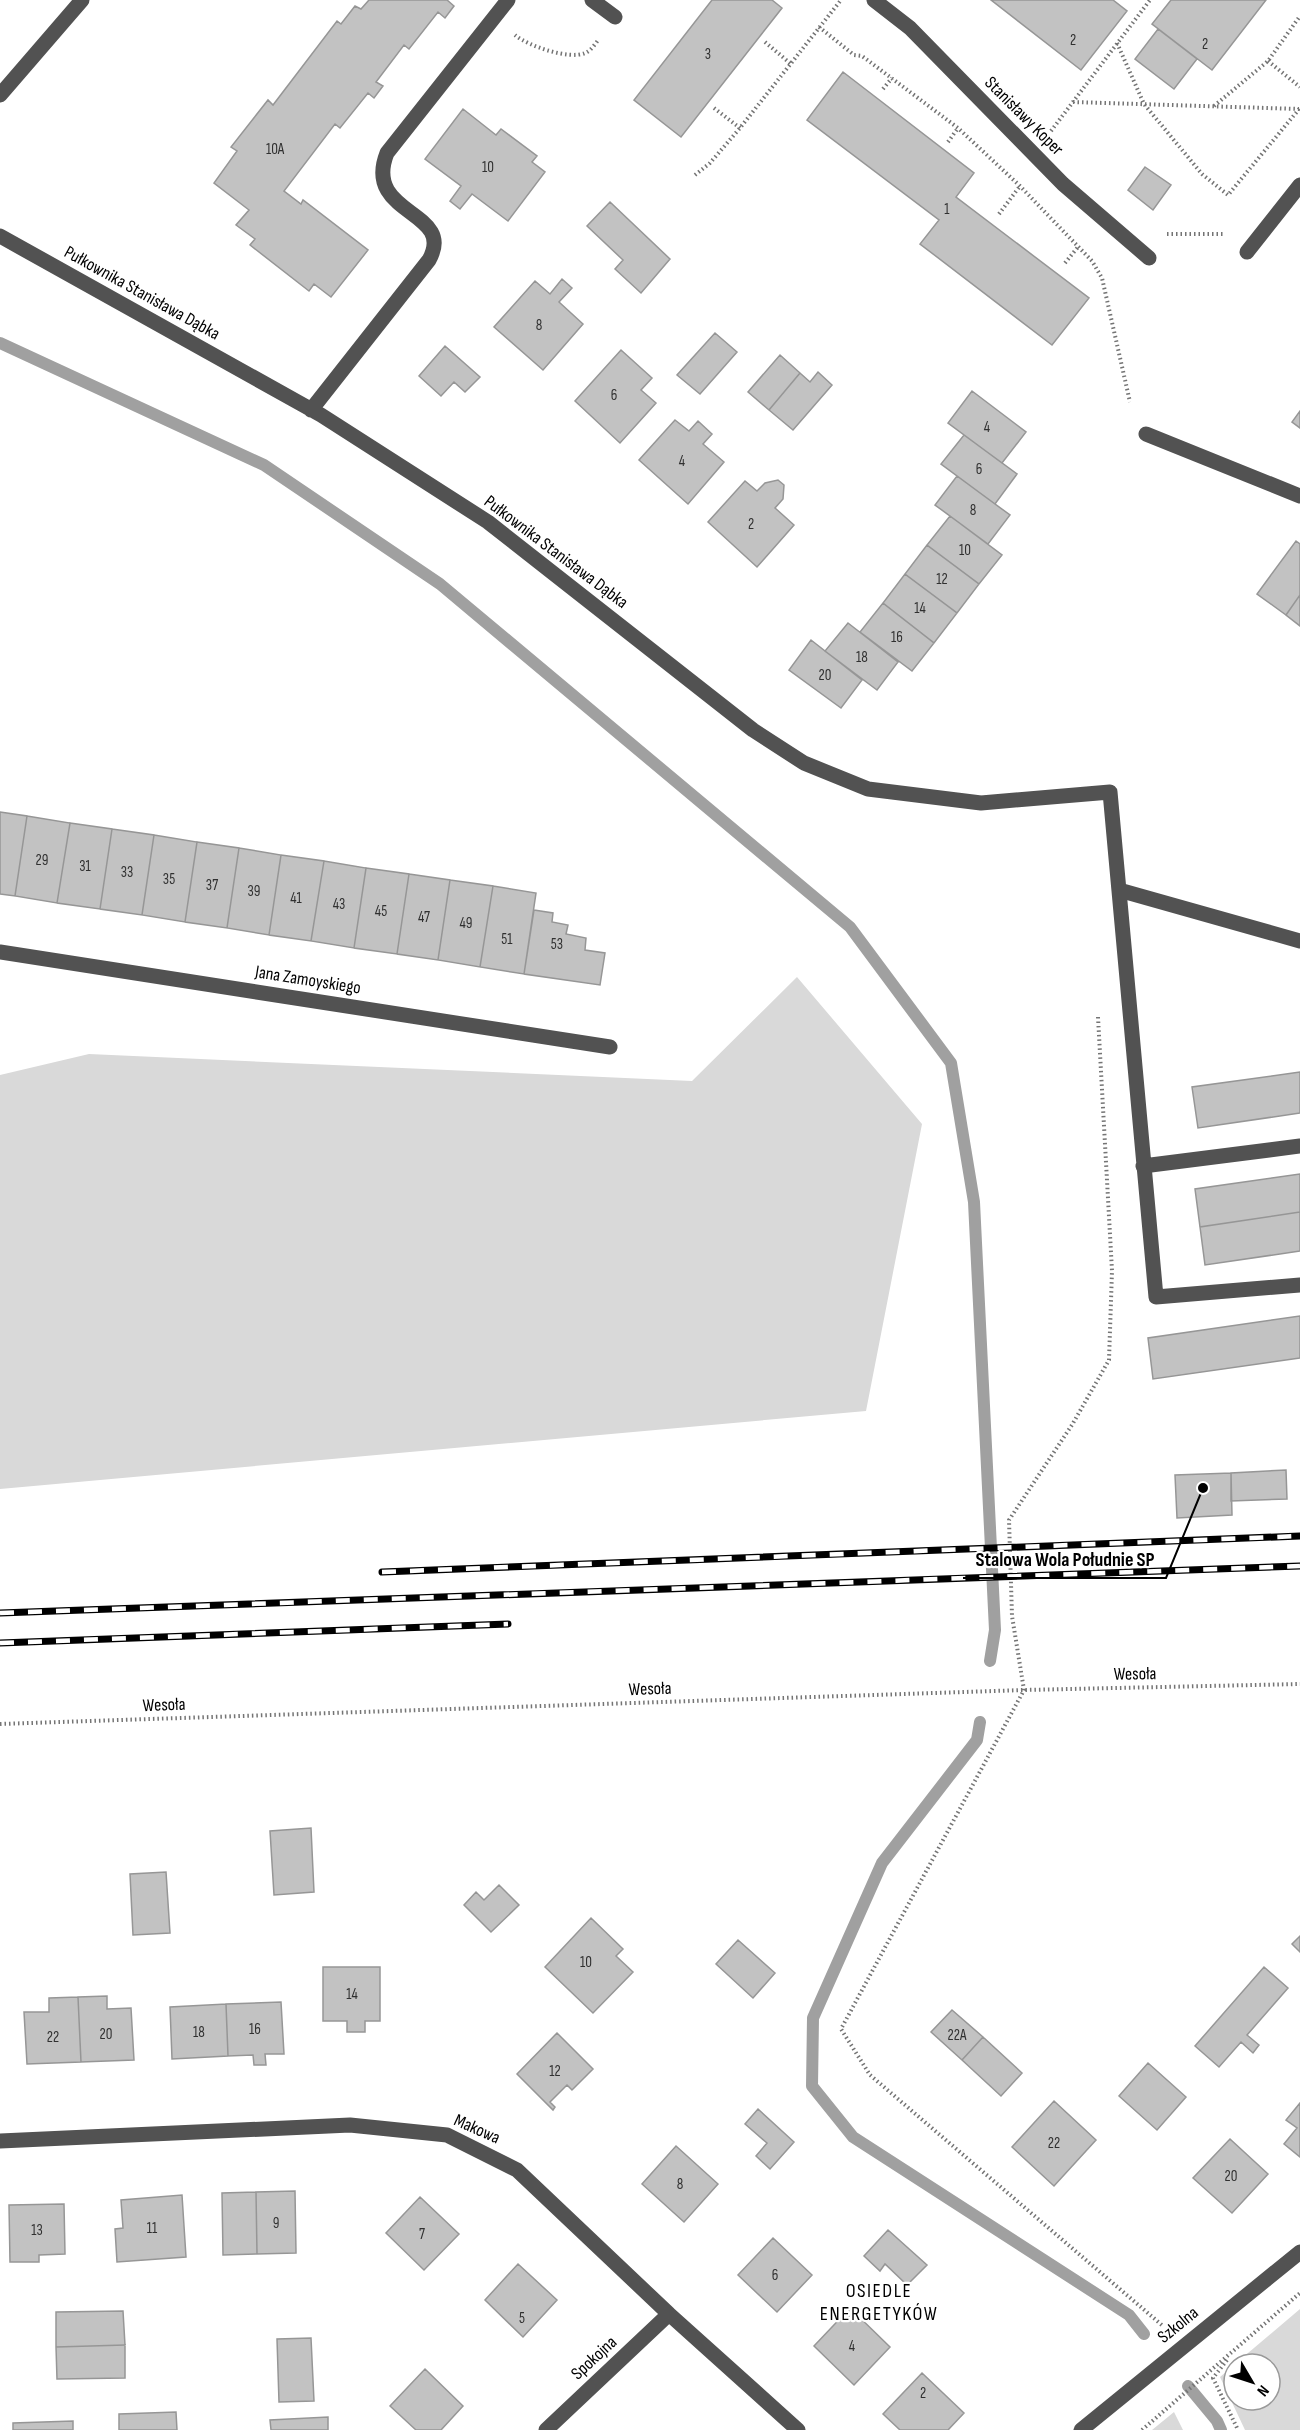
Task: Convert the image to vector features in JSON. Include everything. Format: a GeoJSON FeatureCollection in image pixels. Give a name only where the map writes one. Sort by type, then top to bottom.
{"type":"FeatureCollection","features":[{"type":"Feature","properties":{"kind":"street"},"geometry":{"type":"LineString","coordinates":[[0,95],[82,0]]}},
{"type":"Feature","properties":{"kind":"street"},"geometry":{"type":"LineString","coordinates":[[311,410],[435,250],[435,239],[431,230],[397,202],[382,180],[381,167],[387,153],[508,0]]}},
{"type":"Feature","properties":{"kind":"street"},"geometry":{"type":"LineString","coordinates":[[592,0],[615,17]]}},
{"type":"Feature","properties":{"kind":"street","name":"Stanisławy Koper"},"geometry":{"type":"LineString","coordinates":[[874,0],[910,28],[1063,184],[1149,258]]}},
{"type":"Feature","properties":{"kind":"street"},"geometry":{"type":"LineString","coordinates":[[1247,252],[1300,186]]}},
{"type":"Feature","properties":{"kind":"street","name":"Pułkownika Stanisława Dąbka"},"geometry":{"type":"LineString","coordinates":[[0,236],[311,410],[488,522],[753,730],[804,763],[868,789],[981,803],[1110,792],[1119,890]]}},
{"type":"Feature","properties":{"kind":"street"},"geometry":{"type":"LineString","coordinates":[[1146,434],[1300,496]]}},
{"type":"Feature","properties":{"kind":"street"},"geometry":{"type":"LineString","coordinates":[[1300,941],[1119,890],[1156,1298],[1300,1285]]}},
{"type":"Feature","properties":{"kind":"street","name":"Jana Zamoyskiego"},"geometry":{"type":"LineString","coordinates":[[0,952],[610,1047]]}},
{"type":"Feature","properties":{"kind":"street"},"geometry":{"type":"LineString","coordinates":[[1143,1166],[1300,1146]]}},
{"type":"Feature","properties":{"kind":"street","name":"Makowa"},"geometry":{"type":"LineString","coordinates":[[0,2141],[350,2125],[447,2135],[517,2170],[669,2314],[798,2430]]}},
{"type":"Feature","properties":{"kind":"street","name":"Szkolna"},"geometry":{"type":"LineString","coordinates":[[1081,2430],[1300,2252]]}},
{"type":"Feature","properties":{"kind":"street","name":"Spokojna"},"geometry":{"type":"LineString","coordinates":[[546,2430],[669,2314]]}},
{"type":"Feature","properties":{"kind":"path"},"geometry":{"type":"LineString","coordinates":[[695,175],[710,164],[740,128],[840,0]]}},
{"type":"Feature","properties":{"kind":"path"},"geometry":{"type":"LineString","coordinates":[[999,214],[1028,175],[1034,154],[1150,0]]}},
{"type":"Feature","properties":{"kind":"path"},"geometry":{"type":"LineString","coordinates":[[1214,106],[1268,61],[1300,16]]}},
{"type":"Feature","properties":{"kind":"path"},"geometry":{"type":"LineString","coordinates":[[494,18],[524,42],[535,47],[575,55],[585,53],[592,48],[615,17]]}},
{"type":"Feature","properties":{"kind":"path"},"geometry":{"type":"LineString","coordinates":[[819,27],[854,54],[862,56],[958,128],[1020,186],[1092,261],[1102,278],[1130,402]]}},
{"type":"Feature","properties":{"kind":"path"},"geometry":{"type":"LineString","coordinates":[[765,42],[791,64]]}},
{"type":"Feature","properties":{"kind":"path"},"geometry":{"type":"LineString","coordinates":[[1117,43],[1144,104],[1202,174],[1228,195],[1300,108]]}},
{"type":"Feature","properties":{"kind":"path"},"geometry":{"type":"LineString","coordinates":[[1268,61],[1300,87]]}},
{"type":"Feature","properties":{"kind":"path"},"geometry":{"type":"LineString","coordinates":[[883,89],[892,78]]}},
{"type":"Feature","properties":{"kind":"path"},"geometry":{"type":"LineString","coordinates":[[1073,102],[1300,108]]}},
{"type":"Feature","properties":{"kind":"path"},"geometry":{"type":"LineString","coordinates":[[714,108],[740,128]]}},
{"type":"Feature","properties":{"kind":"path"},"geometry":{"type":"LineString","coordinates":[[948,142],[958,128]]}},
{"type":"Feature","properties":{"kind":"path"},"geometry":{"type":"LineString","coordinates":[[1113,226],[1155,234],[1237,234],[1266,228]]}},
{"type":"Feature","properties":{"kind":"path"},"geometry":{"type":"LineString","coordinates":[[1065,263],[1078,247]]}},
{"type":"Feature","properties":{"kind":"path"},"geometry":{"type":"LineString","coordinates":[[1098,1005],[1112,1271],[1109,1360],[1072,1425],[1009,1520],[1012,1616],[1024,1690],[842,2029],[870,2075],[1185,2344]]}},
{"type":"Feature","properties":{"kind":"path","name":"Wesoła"},"geometry":{"type":"LineString","coordinates":[[0,1724],[1024,1690],[1300,1684]]}},
{"type":"Feature","properties":{"kind":"path"},"geometry":{"type":"LineString","coordinates":[[1234,2352],[1300,2293]]}},
{"type":"Feature","properties":{"kind":"path"},"geometry":{"type":"LineString","coordinates":[[1212,2323],[1232,2352]]}},
{"type":"Feature","properties":{"kind":"path"},"geometry":{"type":"LineString","coordinates":[[1142,2430],[1222,2362]]}},
{"type":"Feature","properties":{"kind":"path"},"geometry":{"type":"LineString","coordinates":[[1222,2367],[1213,2378],[1222,2397]]}},
{"type":"Feature","properties":{"kind":"path"},"geometry":{"type":"LineString","coordinates":[[1229,2412],[1238,2430]]}},
{"type":"Feature","properties":{"kind":"shaded area"},"geometry":{"type":"Polygon","coordinates":[[[797,977],[922,1124],[866,1411],[0,1489],[0,1075],[89,1054],[692,1081],[797,977]]]}},
{"type":"Feature","properties":{"kind":"shaded area"},"geometry":{"type":"Polygon","coordinates":[[[1300,2309],[1300,2430],[1245,2430],[1237,2412],[1282,2412],[1282,2352],[1249,2352],[1300,2309]]]}},
{"type":"Feature","properties":{"kind":"shaded area"},"geometry":{"type":"Polygon","coordinates":[[[1174,2412],[1183,2430],[1152,2430],[1174,2412]]]}},
{"type":"Feature","properties":{"kind":"building"},"geometry":{"type":"Polygon","coordinates":[[[369,0],[447,0],[454,6],[445,18],[438,12],[409,49],[404,45],[376,82],[383,86],[374,98],[368,93],[340,128],[335,124],[284,191],[301,204],[303,200],[368,250],[331,297],[314,284],[309,291],[250,245],[255,239],[236,225],[249,210],[214,183],[237,151],[231,147],[268,100],[273,105],[337,21],[341,24],[355,6],[361,9],[369,0]]]}},
{"type":"Feature","properties":{"kind":"building"},"geometry":{"type":"Polygon","coordinates":[[[712,0],[772,0],[782,8],[681,137],[634,100],[712,0]]]}},
{"type":"Feature","properties":{"kind":"building"},"geometry":{"type":"Polygon","coordinates":[[[991,0],[1113,0],[1127,11],[1081,70],[991,0]]]}},
{"type":"Feature","properties":{"kind":"building"},"geometry":{"type":"Polygon","coordinates":[[[1171,0],[1266,0],[1212,70],[1152,24],[1171,0]]]}},
{"type":"Feature","properties":{"kind":"building"},"geometry":{"type":"Polygon","coordinates":[[[1158,29],[1197,59],[1174,89],[1135,59],[1158,29]]]}},
{"type":"Feature","properties":{"kind":"building"},"geometry":{"type":"Polygon","coordinates":[[[843,72],[974,173],[956,197],[1089,298],[1052,345],[920,244],[939,220],[807,120],[843,72]]]}},
{"type":"Feature","properties":{"kind":"building"},"geometry":{"type":"Polygon","coordinates":[[[463,109],[496,135],[501,129],[537,156],[532,162],[545,172],[508,221],[472,194],[460,209],[450,201],[461,186],[425,159],[463,109]]]}},
{"type":"Feature","properties":{"kind":"building"},"geometry":{"type":"Polygon","coordinates":[[[1145,167],[1171,185],[1153,210],[1128,190],[1145,167]]]}},
{"type":"Feature","properties":{"kind":"building"},"geometry":{"type":"Polygon","coordinates":[[[610,202],[670,259],[641,293],[615,269],[623,260],[587,226],[610,202]]]}},
{"type":"Feature","properties":{"kind":"building"},"geometry":{"type":"Polygon","coordinates":[[[562,279],[572,288],[559,302],[583,324],[543,370],[494,327],[535,281],[550,294],[562,279]]]}},
{"type":"Feature","properties":{"kind":"building"},"geometry":{"type":"Polygon","coordinates":[[[715,333],[737,352],[700,394],[677,375],[715,333]]]}},
{"type":"Feature","properties":{"kind":"building"},"geometry":{"type":"Polygon","coordinates":[[[445,346],[480,377],[465,392],[454,382],[441,396],[419,376],[445,346]]]}},
{"type":"Feature","properties":{"kind":"building"},"geometry":{"type":"Polygon","coordinates":[[[621,350],[652,378],[641,390],[656,403],[620,443],[575,401],[621,350]]]}},
{"type":"Feature","properties":{"kind":"building"},"geometry":{"type":"Polygon","coordinates":[[[780,355],[800,373],[769,410],[748,392],[780,355]]]}},
{"type":"Feature","properties":{"kind":"building"},"geometry":{"type":"Polygon","coordinates":[[[818,372],[832,385],[793,430],[769,410],[800,373],[810,382],[818,372]]]}},
{"type":"Feature","properties":{"kind":"building"},"geometry":{"type":"Polygon","coordinates":[[[972,391],[1026,432],[1002,463],[948,423],[972,391]]]}},
{"type":"Feature","properties":{"kind":"building"},"geometry":{"type":"Polygon","coordinates":[[[1300,411],[1300,428],[1292,422],[1300,411]]]}},
{"type":"Feature","properties":{"kind":"building"},"geometry":{"type":"Polygon","coordinates":[[[675,420],[689,431],[698,421],[712,434],[703,444],[724,462],[688,504],[639,460],[675,420]]]}},
{"type":"Feature","properties":{"kind":"building"},"geometry":{"type":"Polygon","coordinates":[[[964,435],[1017,474],[995,504],[941,464],[964,435]]]}},
{"type":"Feature","properties":{"kind":"building"},"geometry":{"type":"Polygon","coordinates":[[[957,476],[1010,515],[988,544],[935,505],[957,476]]]}},
{"type":"Feature","properties":{"kind":"building"},"geometry":{"type":"Polygon","coordinates":[[[778,480],[784,485],[783,499],[775,508],[794,525],[757,567],[708,522],[745,481],[757,491],[765,483],[778,480]]]}},
{"type":"Feature","properties":{"kind":"building"},"geometry":{"type":"Polygon","coordinates":[[[950,516],[1002,555],[979,584],[927,545],[950,516]]]}},
{"type":"Feature","properties":{"kind":"building"},"geometry":{"type":"Polygon","coordinates":[[[1296,541],[1300,544],[1300,595],[1286,615],[1257,594],[1296,541]]]}},
{"type":"Feature","properties":{"kind":"building"},"geometry":{"type":"Polygon","coordinates":[[[927,545],[979,584],[957,613],[905,574],[927,545]]]}},
{"type":"Feature","properties":{"kind":"building"},"geometry":{"type":"Polygon","coordinates":[[[905,574],[957,613],[934,643],[883,603],[905,574]]]}},
{"type":"Feature","properties":{"kind":"building"},"geometry":{"type":"Polygon","coordinates":[[[1300,595],[1300,626],[1286,615],[1300,595]]]}},
{"type":"Feature","properties":{"kind":"building"},"geometry":{"type":"Polygon","coordinates":[[[883,603],[934,643],[912,671],[860,632],[883,603]]]}},
{"type":"Feature","properties":{"kind":"building"},"geometry":{"type":"Polygon","coordinates":[[[848,623],[898,662],[877,690],[825,651],[848,623]]]}},
{"type":"Feature","properties":{"kind":"building"},"geometry":{"type":"Polygon","coordinates":[[[811,640],[862,680],[841,708],[789,670],[811,640]]]}},
{"type":"Feature","properties":{"kind":"building"},"geometry":{"type":"Polygon","coordinates":[[[0,812],[27,816],[15,896],[0,894],[0,812]]]}},
{"type":"Feature","properties":{"kind":"building"},"geometry":{"type":"Polygon","coordinates":[[[27,816],[70,823],[57,903],[15,896],[27,816]]]}},
{"type":"Feature","properties":{"kind":"building"},"geometry":{"type":"Polygon","coordinates":[[[70,823],[112,829],[100,909],[57,903],[70,823]]]}},
{"type":"Feature","properties":{"kind":"building"},"geometry":{"type":"Polygon","coordinates":[[[112,829],[154,835],[142,915],[100,909],[112,829]]]}},
{"type":"Feature","properties":{"kind":"building"},"geometry":{"type":"Polygon","coordinates":[[[154,835],[197,842],[185,922],[142,915],[154,835]]]}},
{"type":"Feature","properties":{"kind":"building"},"geometry":{"type":"Polygon","coordinates":[[[197,842],[239,848],[227,928],[185,922],[197,842]]]}},
{"type":"Feature","properties":{"kind":"building"},"geometry":{"type":"Polygon","coordinates":[[[239,848],[281,855],[269,935],[227,928],[239,848]]]}},
{"type":"Feature","properties":{"kind":"building"},"geometry":{"type":"Polygon","coordinates":[[[281,855],[324,861],[311,941],[269,935],[281,855]]]}},
{"type":"Feature","properties":{"kind":"building"},"geometry":{"type":"Polygon","coordinates":[[[324,861],[366,868],[354,948],[311,941],[324,861]]]}},
{"type":"Feature","properties":{"kind":"building"},"geometry":{"type":"Polygon","coordinates":[[[366,868],[409,874],[397,954],[354,948],[366,868]]]}},
{"type":"Feature","properties":{"kind":"building"},"geometry":{"type":"Polygon","coordinates":[[[409,874],[450,880],[438,960],[397,954],[409,874]]]}},
{"type":"Feature","properties":{"kind":"building"},"geometry":{"type":"Polygon","coordinates":[[[450,880],[493,886],[480,967],[438,960],[450,880]]]}},
{"type":"Feature","properties":{"kind":"building"},"geometry":{"type":"Polygon","coordinates":[[[493,886],[536,893],[524,974],[480,967],[493,886]]]}},
{"type":"Feature","properties":{"kind":"building"},"geometry":{"type":"Polygon","coordinates":[[[534,910],[553,913],[552,922],[568,925],[566,934],[586,938],[585,950],[605,953],[600,985],[524,974],[534,910]]]}},
{"type":"Feature","properties":{"kind":"building"},"geometry":{"type":"Polygon","coordinates":[[[1300,1072],[1300,1113],[1198,1128],[1192,1087],[1300,1072]]]}},
{"type":"Feature","properties":{"kind":"building"},"geometry":{"type":"Polygon","coordinates":[[[1300,1174],[1300,1212],[1200,1227],[1195,1189],[1300,1174]]]}},
{"type":"Feature","properties":{"kind":"building"},"geometry":{"type":"Polygon","coordinates":[[[1300,1212],[1300,1251],[1205,1265],[1200,1227],[1300,1212]]]}},
{"type":"Feature","properties":{"kind":"building"},"geometry":{"type":"Polygon","coordinates":[[[1300,1316],[1300,1358],[1153,1379],[1148,1338],[1300,1316]]]}},
{"type":"Feature","properties":{"kind":"building"},"geometry":{"type":"Polygon","coordinates":[[[1286,1470],[1287,1499],[1231,1501],[1231,1473],[1286,1470]]]}},
{"type":"Feature","properties":{"kind":"building"},"geometry":{"type":"Polygon","coordinates":[[[1231,1473],[1232,1515],[1177,1518],[1175,1475],[1231,1473]]]}},
{"type":"Feature","properties":{"kind":"building"},"geometry":{"type":"Polygon","coordinates":[[[311,1828],[314,1892],[274,1895],[270,1831],[311,1828]]]}},
{"type":"Feature","properties":{"kind":"building"},"geometry":{"type":"Polygon","coordinates":[[[166,1872],[170,1933],[133,1935],[130,1874],[166,1872]]]}},
{"type":"Feature","properties":{"kind":"building"},"geometry":{"type":"Polygon","coordinates":[[[499,1885],[519,1905],[491,1932],[464,1905],[476,1892],[484,1900],[499,1885]]]}},
{"type":"Feature","properties":{"kind":"building"},"geometry":{"type":"Polygon","coordinates":[[[591,1918],[623,1949],[616,1956],[633,1972],[593,2013],[545,1967],[591,1918]]]}},
{"type":"Feature","properties":{"kind":"building"},"geometry":{"type":"Polygon","coordinates":[[[1300,1936],[1300,1952],[1292,1944],[1300,1936]]]}},
{"type":"Feature","properties":{"kind":"building"},"geometry":{"type":"Polygon","coordinates":[[[738,1940],[775,1973],[753,1998],[716,1964],[738,1940]]]}},
{"type":"Feature","properties":{"kind":"building"},"geometry":{"type":"Polygon","coordinates":[[[323,1967],[380,1967],[380,2021],[365,2021],[365,2032],[347,2032],[347,2021],[323,2021],[323,1967]]]}},
{"type":"Feature","properties":{"kind":"building"},"geometry":{"type":"Polygon","coordinates":[[[1264,1967],[1288,1988],[1247,2035],[1259,2045],[1253,2053],[1241,2042],[1219,2067],[1195,2046],[1264,1967]]]}},
{"type":"Feature","properties":{"kind":"building"},"geometry":{"type":"Polygon","coordinates":[[[107,1996],[107,2009],[131,2008],[134,2060],[81,2062],[78,1997],[107,1996]]]}},
{"type":"Feature","properties":{"kind":"building"},"geometry":{"type":"Polygon","coordinates":[[[78,1997],[81,2062],[27,2064],[24,2012],[49,2012],[49,1998],[78,1997]]]}},
{"type":"Feature","properties":{"kind":"building"},"geometry":{"type":"Polygon","coordinates":[[[281,2002],[284,2054],[265,2054],[266,2065],[254,2065],[253,2055],[228,2056],[226,2004],[281,2002]]]}},
{"type":"Feature","properties":{"kind":"building"},"geometry":{"type":"Polygon","coordinates":[[[226,2004],[228,2056],[172,2059],[170,2007],[226,2004]]]}},
{"type":"Feature","properties":{"kind":"building"},"geometry":{"type":"Polygon","coordinates":[[[952,2010],[983,2037],[962,2060],[931,2032],[952,2010]]]}},
{"type":"Feature","properties":{"kind":"building"},"geometry":{"type":"Polygon","coordinates":[[[557,2033],[593,2069],[572,2090],[567,2085],[550,2102],[555,2107],[553,2110],[517,2074],[557,2033]]]}},
{"type":"Feature","properties":{"kind":"building"},"geometry":{"type":"Polygon","coordinates":[[[983,2037],[1022,2073],[1001,2096],[962,2060],[983,2037]]]}},
{"type":"Feature","properties":{"kind":"building"},"geometry":{"type":"Polygon","coordinates":[[[1148,2063],[1186,2097],[1157,2130],[1119,2096],[1148,2063]]]}},
{"type":"Feature","properties":{"kind":"building"},"geometry":{"type":"Polygon","coordinates":[[[1054,2101],[1096,2140],[1054,2186],[1012,2147],[1054,2101]]]}},
{"type":"Feature","properties":{"kind":"building"},"geometry":{"type":"Polygon","coordinates":[[[1300,2103],[1300,2157],[1284,2144],[1297,2128],[1286,2120],[1300,2103]]]}},
{"type":"Feature","properties":{"kind":"building"},"geometry":{"type":"Polygon","coordinates":[[[758,2109],[794,2142],[770,2169],[756,2156],[767,2143],[745,2124],[758,2109]]]}},
{"type":"Feature","properties":{"kind":"building"},"geometry":{"type":"Polygon","coordinates":[[[1230,2139],[1268,2174],[1232,2213],[1193,2178],[1230,2139]]]}},
{"type":"Feature","properties":{"kind":"building"},"geometry":{"type":"Polygon","coordinates":[[[676,2146],[718,2184],[684,2222],[642,2184],[676,2146]]]}},
{"type":"Feature","properties":{"kind":"building"},"geometry":{"type":"Polygon","coordinates":[[[295,2191],[296,2253],[257,2254],[256,2192],[295,2191]]]}},
{"type":"Feature","properties":{"kind":"building"},"geometry":{"type":"Polygon","coordinates":[[[256,2192],[257,2254],[223,2255],[222,2193],[256,2192]]]}},
{"type":"Feature","properties":{"kind":"building"},"geometry":{"type":"Polygon","coordinates":[[[182,2195],[186,2257],[117,2262],[115,2229],[123,2228],[121,2200],[182,2195]]]}},
{"type":"Feature","properties":{"kind":"building"},"geometry":{"type":"Polygon","coordinates":[[[420,2197],[459,2234],[424,2270],[386,2233],[420,2197]]]}},
{"type":"Feature","properties":{"kind":"building"},"geometry":{"type":"Polygon","coordinates":[[[64,2204],[65,2254],[39,2255],[39,2262],[10,2262],[9,2205],[64,2204]]]}},
{"type":"Feature","properties":{"kind":"building"},"geometry":{"type":"Polygon","coordinates":[[[888,2230],[927,2265],[907,2285],[885,2264],[880,2271],[864,2256],[888,2230]]]}},
{"type":"Feature","properties":{"kind":"building"},"geometry":{"type":"Polygon","coordinates":[[[773,2238],[812,2275],[777,2312],[738,2275],[773,2238]]]}},
{"type":"Feature","properties":{"kind":"building"},"geometry":{"type":"Polygon","coordinates":[[[518,2264],[557,2300],[523,2337],[485,2300],[518,2264]]]}},
{"type":"Feature","properties":{"kind":"building"},"geometry":{"type":"Polygon","coordinates":[[[850,2308],[890,2347],[854,2385],[814,2346],[850,2308]]]}},
{"type":"Feature","properties":{"kind":"building"},"geometry":{"type":"Polygon","coordinates":[[[123,2311],[125,2345],[56,2347],[56,2312],[123,2311]]]}},
{"type":"Feature","properties":{"kind":"building"},"geometry":{"type":"Polygon","coordinates":[[[311,2338],[314,2401],[279,2402],[277,2339],[311,2338]]]}},
{"type":"Feature","properties":{"kind":"building"},"geometry":{"type":"Polygon","coordinates":[[[125,2345],[125,2378],[57,2379],[56,2347],[125,2345]]]}},
{"type":"Feature","properties":{"kind":"building"},"geometry":{"type":"Polygon","coordinates":[[[425,2369],[463,2406],[441,2430],[416,2430],[390,2406],[425,2369]]]}},
{"type":"Feature","properties":{"kind":"building"},"geometry":{"type":"Polygon","coordinates":[[[922,2373],[964,2413],[948,2430],[900,2430],[883,2414],[922,2373]]]}},
{"type":"Feature","properties":{"kind":"building"},"geometry":{"type":"Polygon","coordinates":[[[176,2412],[177,2430],[119,2430],[119,2414],[176,2412]]]}},
{"type":"Feature","properties":{"kind":"building"},"geometry":{"type":"Polygon","coordinates":[[[328,2417],[328,2430],[271,2430],[270,2420],[328,2417]]]}},
{"type":"Feature","properties":{"kind":"building"},"geometry":{"type":"Polygon","coordinates":[[[73,2421],[73,2430],[13,2430],[13,2423],[73,2421]]]}},
{"type":"Feature","properties":{"kind":"waterway"},"geometry":{"type":"LineString","coordinates":[[0,343],[264,465],[440,584],[850,927],[951,1063],[974,1202],[995,1630],[990,1661]]}},
{"type":"Feature","properties":{"kind":"waterway"},"geometry":{"type":"LineString","coordinates":[[980,1722],[977,1740],[882,1863],[813,2018],[812,2086],[853,2137],[1129,2315],[1144,2334]]}},
{"type":"Feature","properties":{"kind":"waterway"},"geometry":{"type":"LineString","coordinates":[[1188,2386],[1217,2421],[1221,2430]]}},
{"type":"Feature","properties":{"kind":"railway"},"geometry":{"type":"LineString","coordinates":[[382,1572],[1300,1536]]}},
{"type":"Feature","properties":{"kind":"railway"},"geometry":{"type":"LineString","coordinates":[[0,1613],[1300,1566]]}},
{"type":"Feature","properties":{"kind":"railway"},"geometry":{"type":"LineString","coordinates":[[0,1643],[508,1624]]}},
{"type":"Feature","properties":{"kind":"place","name":"Stalowa Wola Południe SP"},"geometry":{"type":"Point","coordinates":[1203,1488]}},
{"type":"Feature","properties":{"kind":"district","name":"OSIEDLE ENERGETYKÓW"},"geometry":{"type":"Point","coordinates":[879,2302]}}]}
